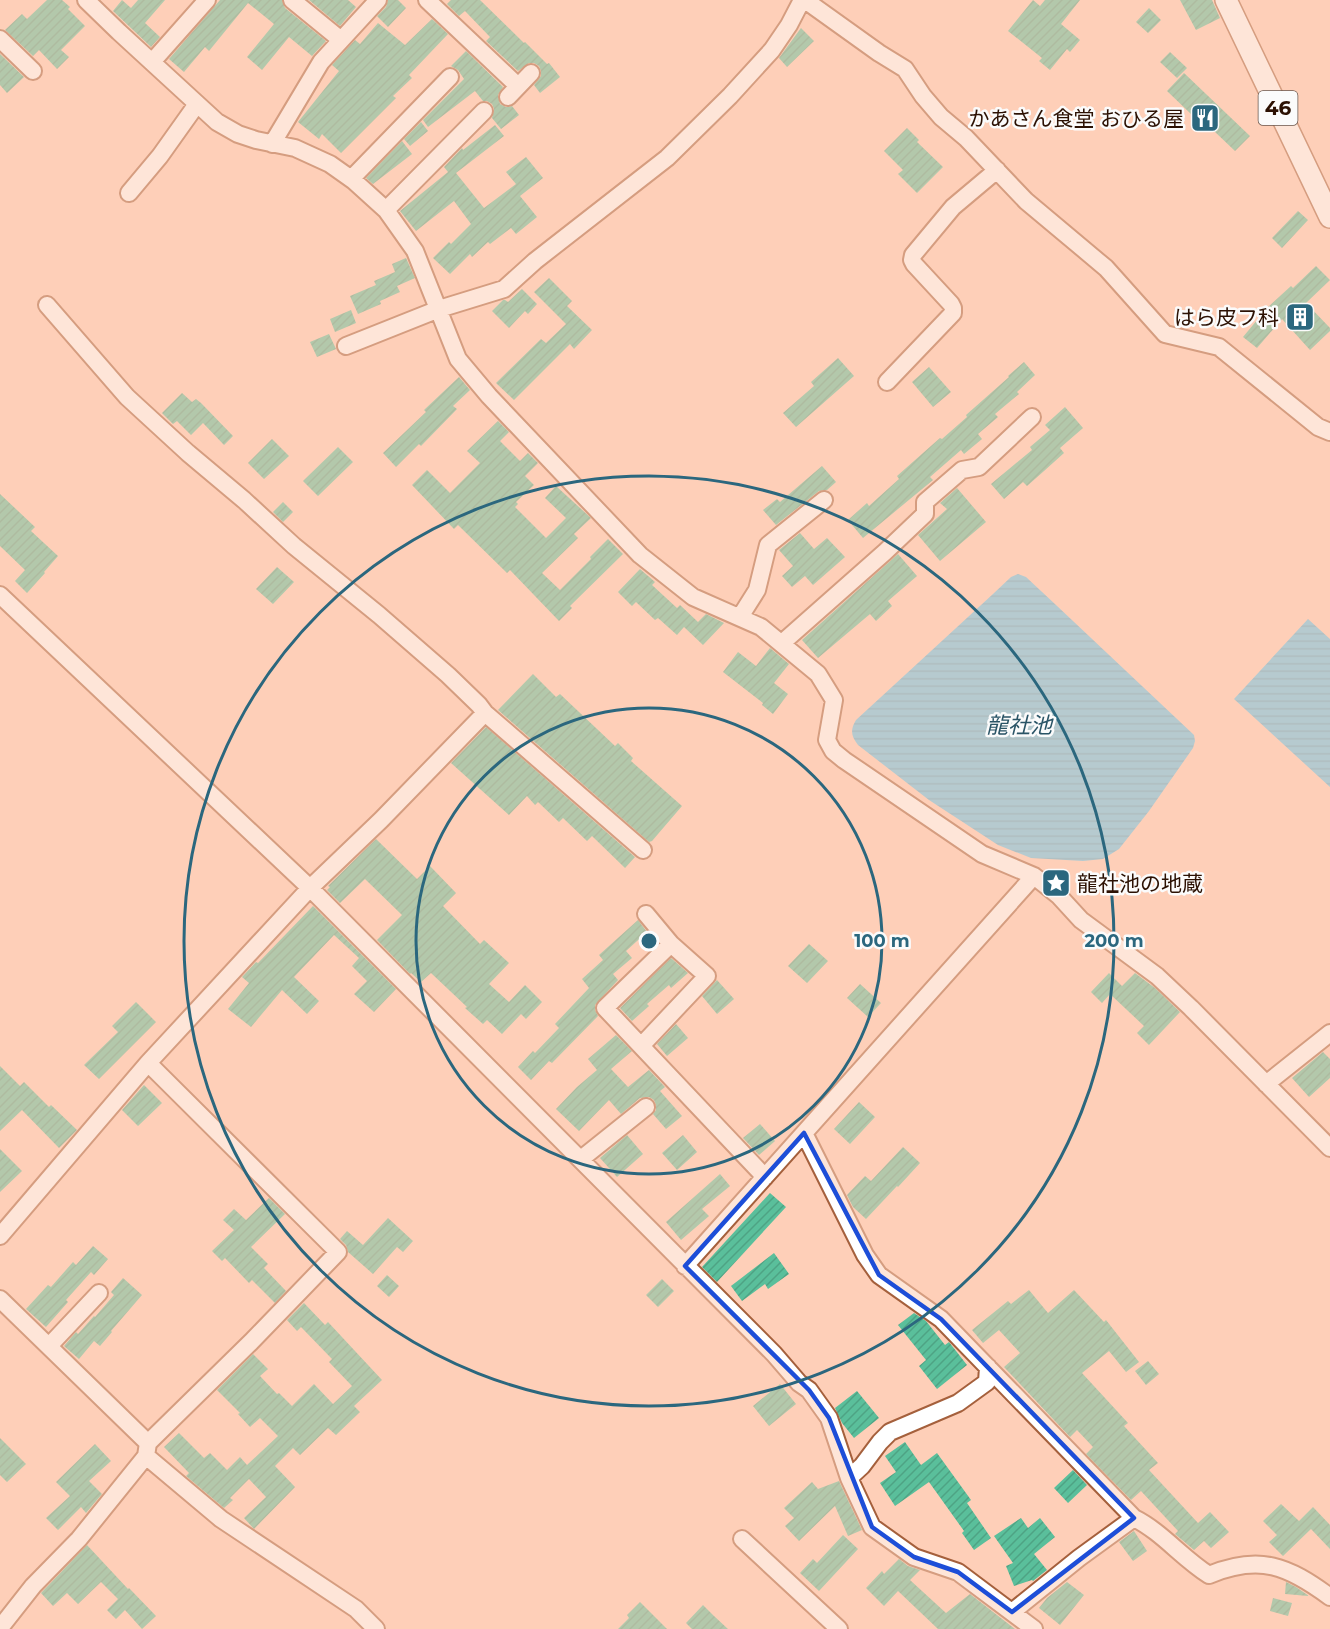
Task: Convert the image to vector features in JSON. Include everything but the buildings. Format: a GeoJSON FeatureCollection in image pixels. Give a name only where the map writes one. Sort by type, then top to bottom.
{"type":"FeatureCollection","features":[{"type":"Feature","properties":{"kind":"main road","name":"46"},"geometry":{"type":"LineString","coordinates":[[1226,0],[1330,217]]}},
{"type":"Feature","properties":{"kind":"street"},"geometry":{"type":"LineString","coordinates":[[86,0],[217,122],[238,134],[295,148],[330,164],[386,210],[415,251],[458,359],[489,396],[640,555],[693,597],[761,627],[819,674],[834,700],[827,740],[833,751],[982,854],[1034,876],[1059,896],[1081,920],[1157,976],[1330,1148]]}},
{"type":"Feature","properties":{"kind":"street"},"geometry":{"type":"LineString","coordinates":[[152,62],[207,0]]}},
{"type":"Feature","properties":{"kind":"street"},"geometry":{"type":"LineString","coordinates":[[292,0],[341,40]]}},
{"type":"Feature","properties":{"kind":"street"},"geometry":{"type":"LineString","coordinates":[[273,144],[321,62],[378,0]]}},
{"type":"Feature","properties":{"kind":"street"},"geometry":{"type":"LineString","coordinates":[[427,0],[513,91],[531,73]]}},
{"type":"Feature","properties":{"kind":"street"},"geometry":{"type":"LineString","coordinates":[[346,346],[439,309],[504,288],[535,261],[668,158],[772,50],[803,0],[905,69],[941,117],[966,138],[1026,201],[1106,268],[1165,334],[1219,347],[1318,427],[1330,432]]}},
{"type":"Feature","properties":{"kind":"street"},"geometry":{"type":"LineString","coordinates":[[0,39],[33,71]]}},
{"type":"Feature","properties":{"kind":"street"},"geometry":{"type":"LineString","coordinates":[[351,179],[450,77]]}},
{"type":"Feature","properties":{"kind":"street"},"geometry":{"type":"LineString","coordinates":[[129,194],[148,161],[160,156],[197,104]]}},
{"type":"Feature","properties":{"kind":"street"},"geometry":{"type":"LineString","coordinates":[[386,210],[484,111]]}},
{"type":"Feature","properties":{"kind":"street"},"geometry":{"type":"LineString","coordinates":[[887,382],[953,313],[951,304],[914,264],[912,260],[914,255],[953,207],[997,170]]}},
{"type":"Feature","properties":{"kind":"street"},"geometry":{"type":"LineString","coordinates":[[47,305],[127,398],[294,546],[448,675],[480,705],[485,713],[643,850]]}},
{"type":"Feature","properties":{"kind":"street"},"geometry":{"type":"LineString","coordinates":[[782,643],[925,514],[925,502],[962,470],[979,467],[1032,417]]}},
{"type":"Feature","properties":{"kind":"street"},"geometry":{"type":"LineString","coordinates":[[740,617],[757,590],[768,545],[824,500]]}},
{"type":"Feature","properties":{"kind":"street"},"geometry":{"type":"LineString","coordinates":[[0,595],[310,888],[774,1354],[799,1383],[809,1390],[829,1418],[849,1478],[872,1527],[914,1557],[958,1572],[1034,1629]]}},
{"type":"Feature","properties":{"kind":"street"},"geometry":{"type":"LineString","coordinates":[[0,1236],[148,1063],[310,888],[381,820],[485,713]]}},
{"type":"Feature","properties":{"kind":"street"},"geometry":{"type":"LineString","coordinates":[[685,1266],[1034,876]]}},
{"type":"Feature","properties":{"kind":"street"},"geometry":{"type":"LineString","coordinates":[[641,1046],[707,976],[671,944],[646,914]]}},
{"type":"Feature","properties":{"kind":"street"},"geometry":{"type":"LineString","coordinates":[[671,944],[605,1008],[765,1177]]}},
{"type":"Feature","properties":{"kind":"street"},"geometry":{"type":"LineString","coordinates":[[1266,1084],[1330,1033]]}},
{"type":"Feature","properties":{"kind":"street"},"geometry":{"type":"LineString","coordinates":[[0,1628],[33,1586],[79,1539],[147,1449],[338,1252],[148,1063]]}},
{"type":"Feature","properties":{"kind":"street"},"geometry":{"type":"LineString","coordinates":[[581,1159],[646,1107]]}},
{"type":"Feature","properties":{"kind":"street"},"geometry":{"type":"LineString","coordinates":[[804,1133],[865,1255],[879,1275],[941,1319],[1134,1518],[1147,1524],[1188,1561],[1209,1575],[1253,1563],[1282,1568],[1306,1579],[1330,1597]]}},
{"type":"Feature","properties":{"kind":"street"},"geometry":{"type":"LineString","coordinates":[[49,1346],[99,1293]]}},
{"type":"Feature","properties":{"kind":"street"},"geometry":{"type":"LineString","coordinates":[[0,1299],[49,1346],[147,1449],[221,1519],[356,1609],[376,1629]]}},
{"type":"Feature","properties":{"kind":"street"},"geometry":{"type":"LineString","coordinates":[[849,1478],[890,1432],[958,1403],[987,1383],[987,1367]]}},
{"type":"Feature","properties":{"kind":"street"},"geometry":{"type":"LineString","coordinates":[[1012,1612],[1078,1558],[1134,1518]]}},
{"type":"Feature","properties":{"kind":"street"},"geometry":{"type":"LineString","coordinates":[[742,1539],[838,1629]]}},
{"type":"Feature","properties":{"kind":"highlighted area"},"geometry":{"type":"Polygon","coordinates":[[[804,1133],[879,1275],[941,1319],[1134,1518],[1012,1612],[958,1572],[914,1557],[872,1527],[829,1418],[809,1390],[685,1266],[804,1133]]]}},
{"type":"Feature","properties":{"kind":"water","name":"龍社池"},"geometry":{"type":"Polygon","coordinates":[[[1018,574],[1026,577],[1194,735],[1193,748],[1149,811],[1119,849],[1103,859],[1083,861],[1031,858],[998,845],[929,800],[858,745],[853,736],[852,730],[856,720],[1011,577],[1018,574]]]}},
{"type":"Feature","properties":{"kind":"water"},"geometry":{"type":"Polygon","coordinates":[[[1308,619],[1330,639],[1330,787],[1234,699],[1308,619]]]}},
{"type":"Feature","properties":{"kind":"place","name":"かあさん食堂 おひる屋"},"geometry":{"type":"Point","coordinates":[1205,118]}},
{"type":"Feature","properties":{"kind":"place","name":"はら皮フ科"},"geometry":{"type":"Point","coordinates":[1300,317]}},
{"type":"Feature","properties":{"kind":"place","name":"龍社池の地蔵"},"geometry":{"type":"Point","coordinates":[1056,883]}}]}
